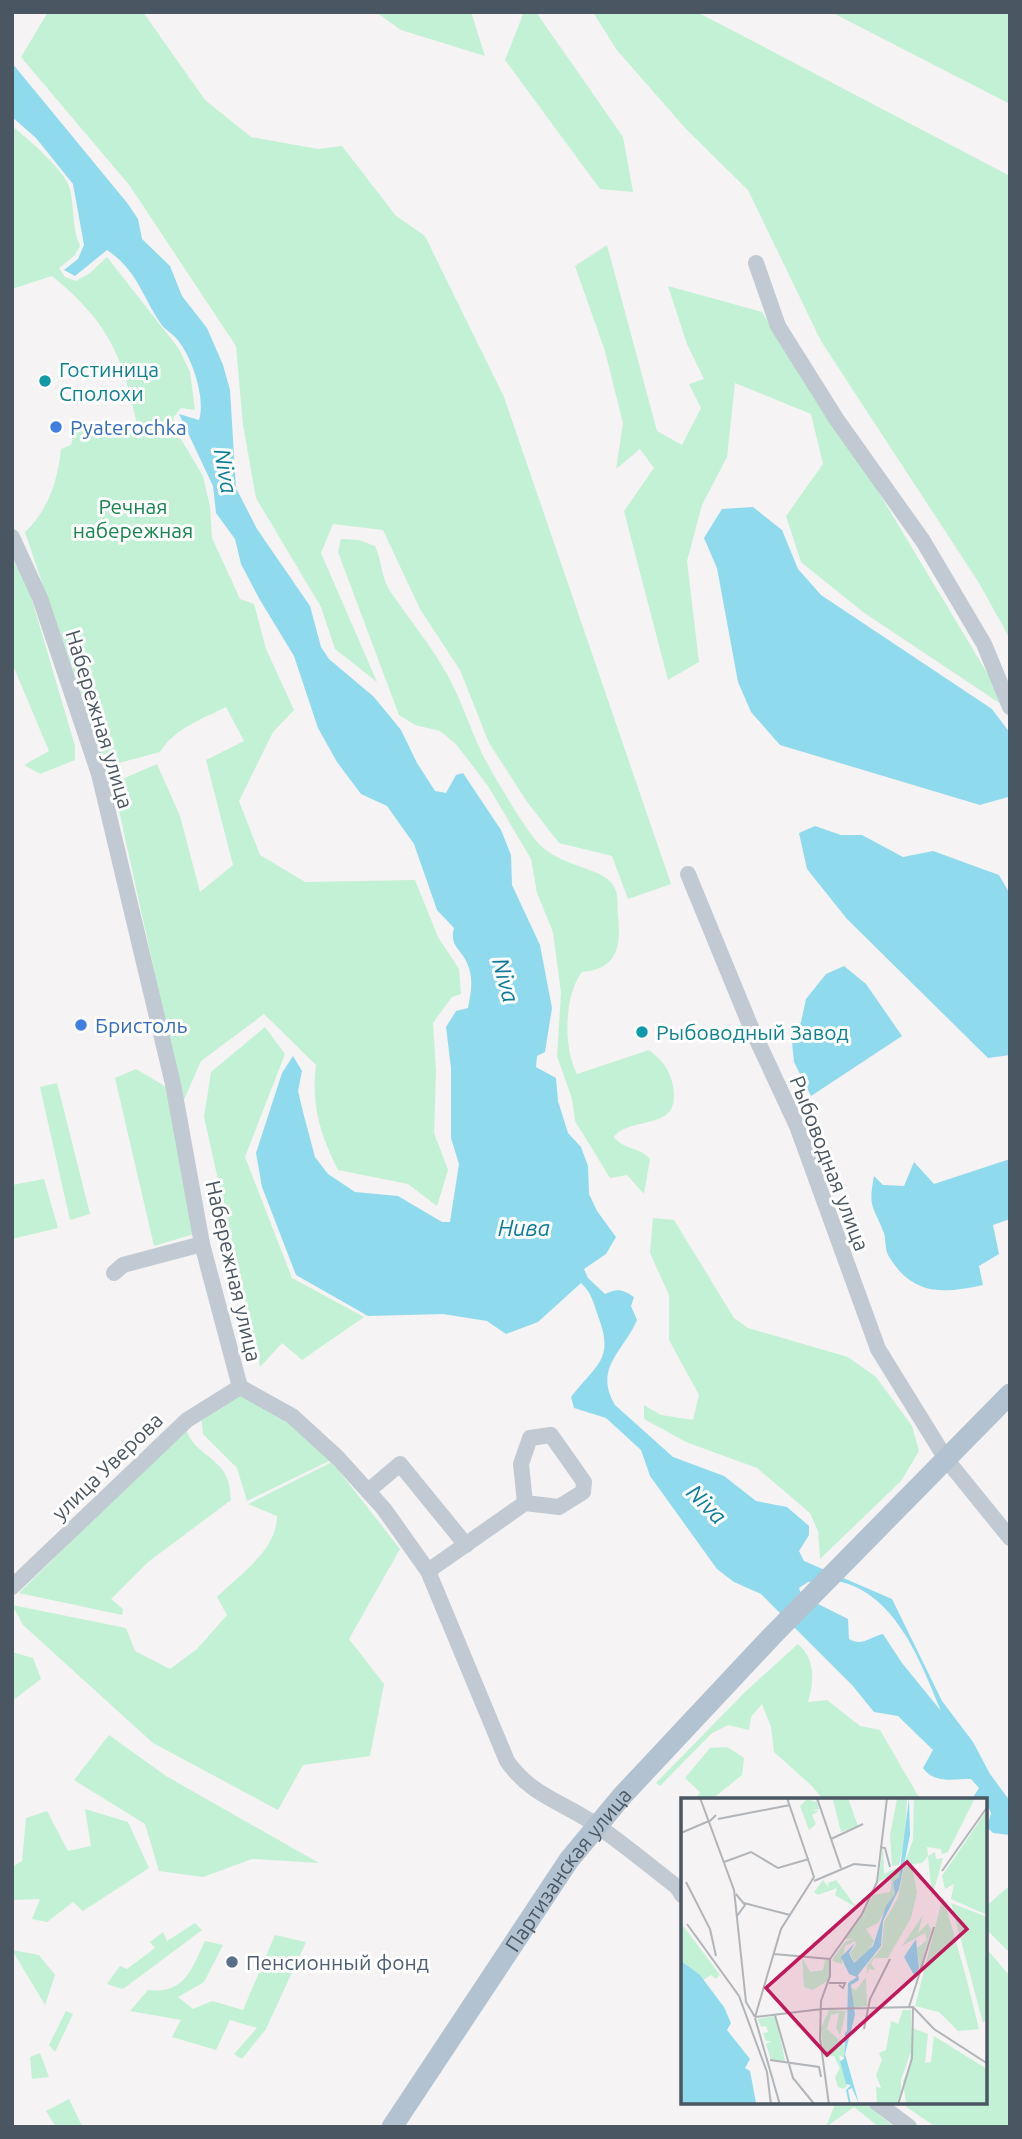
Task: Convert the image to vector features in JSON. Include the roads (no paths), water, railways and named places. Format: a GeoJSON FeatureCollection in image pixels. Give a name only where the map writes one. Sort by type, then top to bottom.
{"type":"FeatureCollection","features":[{"type":"Feature","properties":{"kind":"main road","name":"Партизанская улица"},"geometry":{"type":"LineString","coordinates":[[392,2127],[569,1860],[597,1825],[771,1637],[1010,1394]]}},
{"type":"Feature","properties":{"kind":"street"},"geometry":{"type":"LineString","coordinates":[[756,263],[778,326],[837,420],[923,541],[984,644],[1010,707]]}},
{"type":"Feature","properties":{"kind":"street","name":"Набережная улица"},"geometry":{"type":"LineString","coordinates":[[12,537],[40,598],[99,774],[173,1084],[202,1244],[240,1387],[292,1416],[338,1458],[368,1491],[428,1572],[507,1762],[534,1792],[597,1825],[677,1887],[681,1893]]}},
{"type":"Feature","properties":{"kind":"street","name":"Рыбоводная улица"},"geometry":{"type":"LineString","coordinates":[[688,874],[750,1025],[797,1126],[878,1349],[946,1459],[1010,1538]]}},
{"type":"Feature","properties":{"kind":"street"},"geometry":{"type":"LineString","coordinates":[[114,1273],[123,1265],[202,1244]]}},
{"type":"Feature","properties":{"kind":"street","name":"улица Уверова"},"geometry":{"type":"LineString","coordinates":[[12,1587],[187,1420],[240,1387]]}},
{"type":"Feature","properties":{"kind":"street"},"geometry":{"type":"LineString","coordinates":[[428,1572],[525,1503],[559,1507],[583,1492],[584,1482],[551,1435],[530,1438],[521,1464],[525,1503]]}},
{"type":"Feature","properties":{"kind":"street"},"geometry":{"type":"LineString","coordinates":[[368,1491],[400,1464],[466,1545]]}},
{"type":"Feature","properties":{"kind":"street"},"geometry":{"type":"LineString","coordinates":[[879,2104],[909,2127]]}},
{"type":"Feature","properties":{"kind":"water","name":"Нива"},"geometry":{"type":"Polygon","coordinates":[[[12,63],[128,204],[138,219],[142,239],[170,266],[182,296],[207,328],[223,365],[230,390],[236,488],[257,529],[310,606],[321,647],[329,659],[374,697],[401,730],[435,791],[446,793],[456,775],[463,773],[501,830],[511,855],[512,885],[540,945],[552,1008],[545,1052],[537,1056],[536,1067],[556,1078],[558,1101],[568,1133],[581,1147],[588,1166],[589,1194],[597,1211],[616,1237],[606,1254],[584,1269],[588,1278],[605,1294],[620,1290],[634,1297],[631,1306],[637,1320],[613,1360],[607,1380],[615,1405],[673,1457],[724,1476],[756,1501],[787,1507],[809,1526],[809,1535],[799,1551],[804,1561],[892,1599],[942,1701],[973,1742],[990,1774],[1010,1801],[1010,1835],[993,1833],[987,1827],[991,1813],[987,1798],[973,1798],[979,1788],[971,1779],[944,1780],[927,1773],[923,1768],[933,1750],[898,1716],[874,1712],[852,1685],[761,1594],[734,1582],[717,1569],[650,1476],[641,1450],[606,1418],[574,1408],[571,1397],[595,1368],[604,1352],[603,1331],[592,1298],[581,1283],[538,1322],[506,1334],[487,1321],[443,1314],[368,1316],[296,1275],[262,1187],[256,1153],[282,1073],[293,1056],[302,1071],[298,1091],[315,1157],[328,1174],[355,1192],[398,1196],[442,1222],[450,1222],[459,1164],[451,1138],[451,1068],[446,1027],[456,1011],[468,1008],[471,974],[465,958],[454,943],[454,928],[437,910],[414,844],[387,806],[361,794],[337,762],[318,728],[294,656],[241,564],[235,539],[216,513],[213,486],[179,414],[199,420],[201,411],[196,378],[183,347],[161,324],[125,266],[107,250],[75,276],[64,270],[78,259],[84,245],[73,184],[36,138],[12,117],[12,63]],[[831,1580],[808,1582],[799,1588],[802,1596],[848,1619],[849,1639],[862,1642],[883,1634],[902,1663],[941,1711],[924,1670],[902,1629],[872,1597],[853,1586],[831,1580]]]}},
{"type":"Feature","properties":{"kind":"water"},"geometry":{"type":"Polygon","coordinates":[[[753,507],[782,530],[798,569],[821,595],[992,709],[1010,733],[1008,797],[980,805],[780,745],[751,712],[738,682],[717,568],[704,538],[722,509],[753,507]]]}},
{"type":"Feature","properties":{"kind":"water"},"geometry":{"type":"Polygon","coordinates":[[[815,826],[841,835],[862,835],[903,857],[933,851],[999,875],[1010,894],[1010,1055],[988,1058],[847,919],[807,869],[799,833],[815,826]]]}},
{"type":"Feature","properties":{"kind":"water"},"geometry":{"type":"Polygon","coordinates":[[[844,966],[866,984],[902,1036],[811,1096],[794,1062],[792,1042],[801,1022],[806,999],[826,974],[844,966]]]}},
{"type":"Feature","properties":{"kind":"water"},"geometry":{"type":"Polygon","coordinates":[[[1010,1159],[1010,1219],[993,1225],[999,1254],[979,1266],[983,1285],[954,1290],[929,1289],[907,1278],[887,1253],[884,1233],[872,1201],[874,1176],[883,1185],[904,1186],[914,1162],[934,1184],[1010,1159]]]}},
{"type":"Feature","properties":{"kind":"place","name":"Гостиница Сполохи"},"geometry":{"type":"Point","coordinates":[45,381]}},
{"type":"Feature","properties":{"kind":"place","name":"Pyaterochka"},"geometry":{"type":"Point","coordinates":[56,427]}},
{"type":"Feature","properties":{"kind":"place","name":"Бристоль"},"geometry":{"type":"Point","coordinates":[81,1025]}},
{"type":"Feature","properties":{"kind":"place","name":"Рыбоводный Завод"},"geometry":{"type":"Point","coordinates":[642,1032]}},
{"type":"Feature","properties":{"kind":"place","name":"Пенсионный фонд"},"geometry":{"type":"Point","coordinates":[232,1962]}},
{"type":"Feature","properties":{"kind":"water label","name":"Niva"},"geometry":{"type":"Point","coordinates":[226,471]}},
{"type":"Feature","properties":{"kind":"water label","name":"Niva"},"geometry":{"type":"Point","coordinates":[506,980]}},
{"type":"Feature","properties":{"kind":"water label","name":"Niva"},"geometry":{"type":"Point","coordinates":[707,1504]}},
{"type":"Feature","properties":{"kind":"park label","name":"Речная набережная"},"geometry":{"type":"Point","coordinates":[133,518]}}]}
